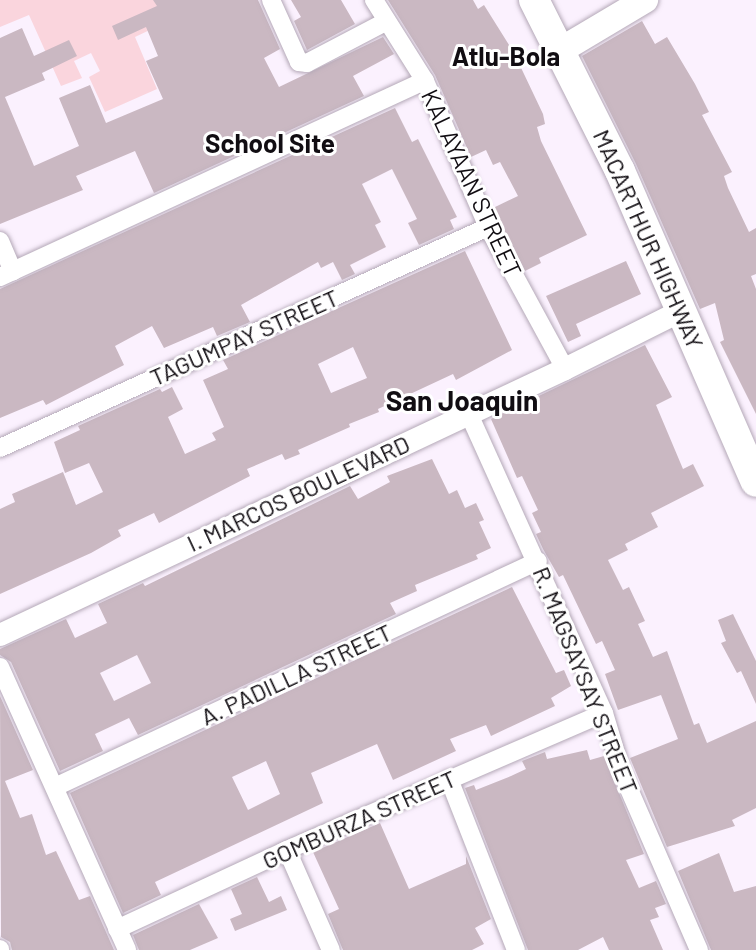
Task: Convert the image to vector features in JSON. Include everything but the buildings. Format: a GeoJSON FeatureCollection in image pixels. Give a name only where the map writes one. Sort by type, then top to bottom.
{"type":"FeatureCollection","features":[{"type":"Feature","properties":{"kind":"highway","name":"MACARTHUR HIGHWAY"},"geometry":{"type":"LineString","coordinates":[[534,0],[561,50],[683,310],[756,482]]}},
{"type":"Feature","properties":{"kind":"main road"},"geometry":{"type":"LineString","coordinates":[[561,50],[645,0]]}},
{"type":"Feature","properties":{"kind":"street"},"geometry":{"type":"LineString","coordinates":[[271,0],[299,62],[307,63],[387,21]]}},
{"type":"Feature","properties":{"kind":"street","name":"KALAYAAN STREET"},"geometry":{"type":"LineString","coordinates":[[374,0],[425,81],[488,227],[565,369]]}},
{"type":"Feature","properties":{"kind":"street"},"geometry":{"type":"LineString","coordinates":[[0,241],[6,274],[425,81]]}},
{"type":"Feature","properties":{"kind":"street","name":"TAGUMPAY STREET"},"geometry":{"type":"LineString","coordinates":[[0,448],[488,227]]}},
{"type":"Feature","properties":{"kind":"street","name":"I. MARCOS BOULEVARD"},"geometry":{"type":"LineString","coordinates":[[0,635],[468,412],[565,369],[683,310]]}},
{"type":"Feature","properties":{"kind":"street","name":"R. MAGSAYSAY STREET"},"geometry":{"type":"LineString","coordinates":[[468,412],[538,561],[604,713],[622,773],[699,950]]}},
{"type":"Feature","properties":{"kind":"street","name":"A. PADILLA STREET"},"geometry":{"type":"LineString","coordinates":[[55,787],[538,561]]}},
{"type":"Feature","properties":{"kind":"street"},"geometry":{"type":"LineString","coordinates":[[0,667],[127,950]]}},
{"type":"Feature","properties":{"kind":"street","name":"GOMBURZA STREET"},"geometry":{"type":"LineString","coordinates":[[117,929],[287,850],[604,713]]}},
{"type":"Feature","properties":{"kind":"street"},"geometry":{"type":"LineString","coordinates":[[449,779],[516,950]]}},
{"type":"Feature","properties":{"kind":"street"},"geometry":{"type":"LineString","coordinates":[[287,850],[331,950]]}},
{"type":"Feature","properties":{"kind":"shaded area"},"geometry":{"type":"Polygon","coordinates":[[[0,0],[166,0],[175,18],[135,37],[157,89],[105,112],[89,77],[100,71],[91,53],[74,61],[82,78],[61,86],[29,15],[0,27],[0,0]]]}},
{"type":"Feature","properties":{"kind":"district","name":"Atlu-Bola"},"geometry":{"type":"Point","coordinates":[506,56]}},
{"type":"Feature","properties":{"kind":"district","name":"School Site"},"geometry":{"type":"Point","coordinates":[270,143]}},
{"type":"Feature","properties":{"kind":"district","name":"San Joaquin"},"geometry":{"type":"Point","coordinates":[462,400]}}]}
